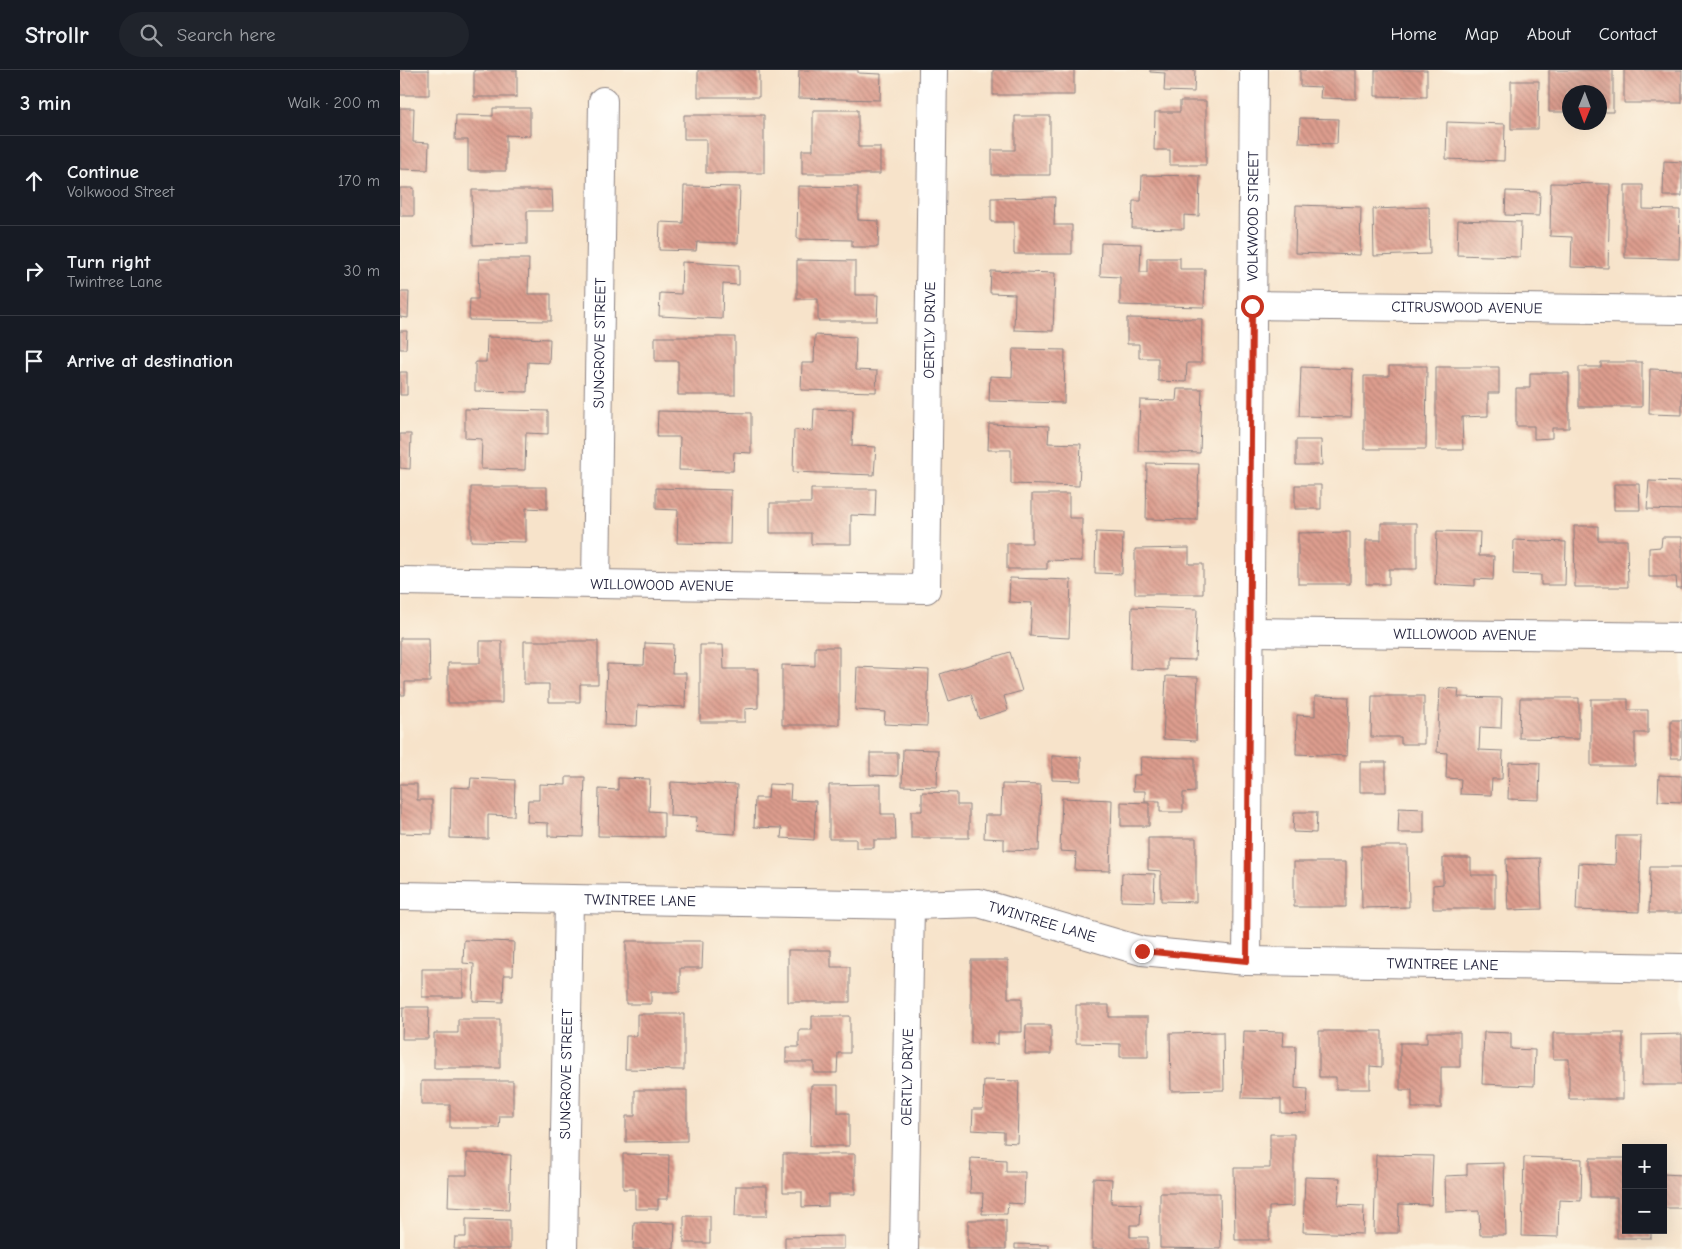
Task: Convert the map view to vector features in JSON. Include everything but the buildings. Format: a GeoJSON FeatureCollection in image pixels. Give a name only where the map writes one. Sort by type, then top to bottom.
{"type":"FeatureCollection","features":[{"type":"Feature","properties":{"kind":"street","name":"OERTLY DRIVE"},"geometry":{"type":"LineString","coordinates":[[926,589],[933,70]]}},
{"type":"Feature","properties":{"kind":"street","name":"VOLKWOOD STREET"},"geometry":{"type":"LineString","coordinates":[[1247,961],[1254,70]]}},
{"type":"Feature","properties":{"kind":"street","name":"SUNGROVE STREET"},"geometry":{"type":"LineString","coordinates":[[596,584],[603,101]]}},
{"type":"Feature","properties":{"kind":"street","name":"CITRUSWOOD AVENUE"},"geometry":{"type":"LineString","coordinates":[[1252,306],[1682,310]]}},
{"type":"Feature","properties":{"kind":"street","name":"WILLOWOOD AVENUE"},"geometry":{"type":"LineString","coordinates":[[400,581],[926,589]]}},
{"type":"Feature","properties":{"kind":"street","name":"WILLOWOOD AVENUE"},"geometry":{"type":"LineString","coordinates":[[1250,632],[1682,637]]}},
{"type":"Feature","properties":{"kind":"street","name":"TWINTREE LANE"},"geometry":{"type":"LineString","coordinates":[[400,896],[910,904],[979,903],[1142,951],[1247,961],[1682,968]]}},
{"type":"Feature","properties":{"kind":"street","name":"SUNGROVE STREET"},"geometry":{"type":"LineString","coordinates":[[563,1249],[568,899]]}},
{"type":"Feature","properties":{"kind":"street","name":"OERTLY DRIVE"},"geometry":{"type":"LineString","coordinates":[[904,1249],[910,904]]}},
{"type":"Feature","properties":{"kind":"route"},"geometry":{"type":"LineString","coordinates":[[1142,951],[1247,961],[1252,306]]}}]}
